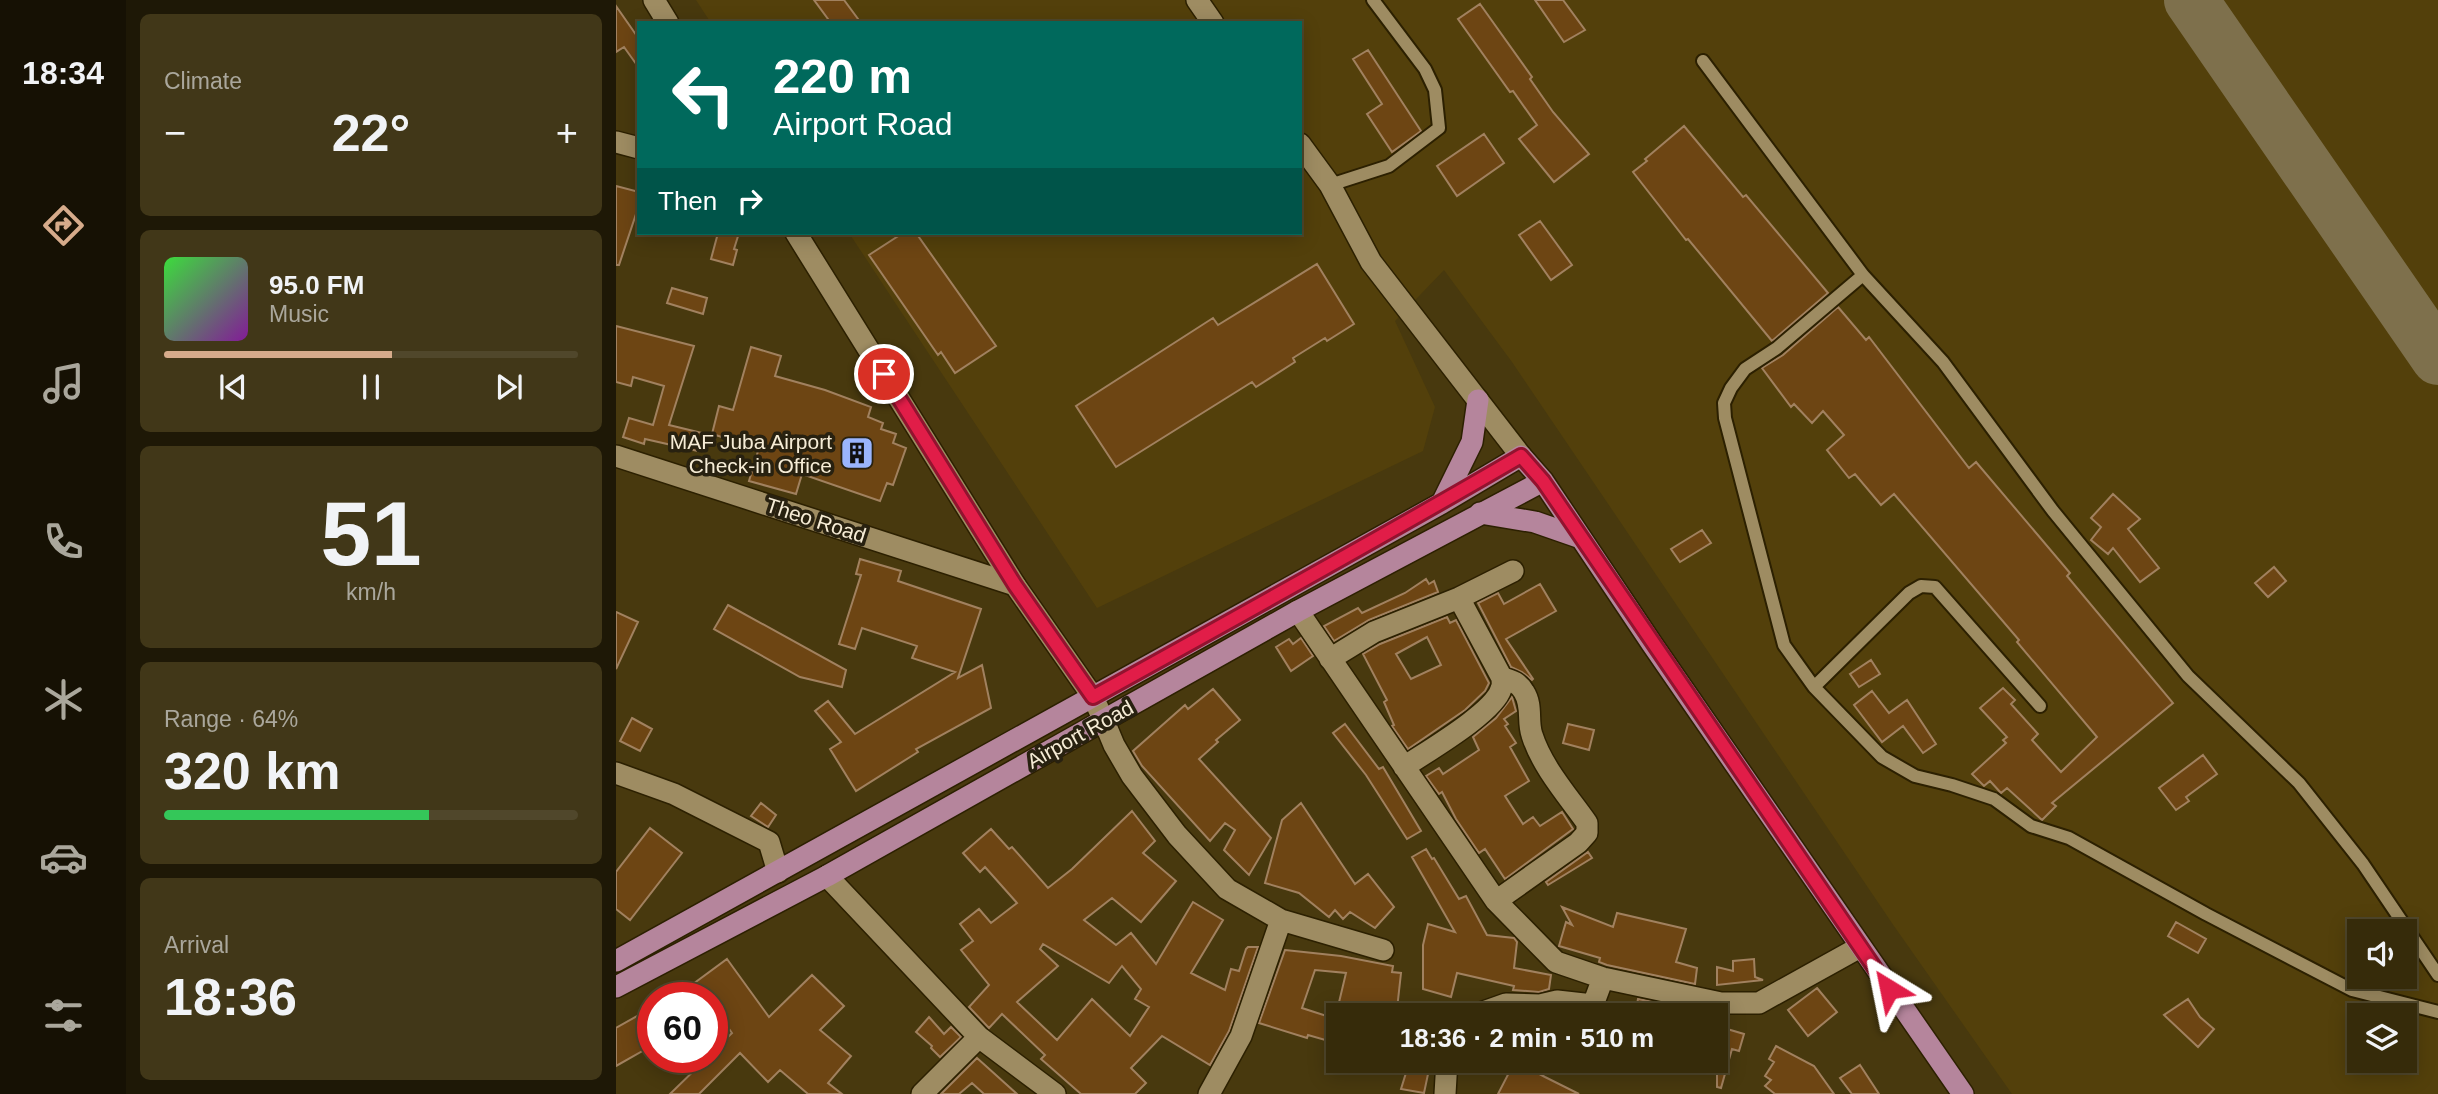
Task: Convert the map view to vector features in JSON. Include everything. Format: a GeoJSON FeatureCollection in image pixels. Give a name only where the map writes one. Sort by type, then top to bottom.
{"type":"FeatureCollection","features":[{"type":"Feature","properties":{"kind":"main road"},"geometry":{"type":"LineString","coordinates":[[1442,503],[1472,442],[1478,400]]}},
{"type":"Feature","properties":{"kind":"main road"},"geometry":{"type":"LineString","coordinates":[[1521,456],[1543,481],[1963,1094]]}},
{"type":"Feature","properties":{"kind":"main road","name":"Airport Road"},"geometry":{"type":"LineString","coordinates":[[616,961],[1442,503],[1521,456]]}},
{"type":"Feature","properties":{"kind":"main road","name":"Airport Road"},"geometry":{"type":"LineString","coordinates":[[616,988],[827,876],[1298,611],[1543,481]]}},
{"type":"Feature","properties":{"kind":"main road"},"geometry":{"type":"LineString","coordinates":[[1480,513],[1535,522],[1581,538]]}},
{"type":"Feature","properties":{"kind":"street"},"geometry":{"type":"LineString","coordinates":[[654,0],[667,21]]}},
{"type":"Feature","properties":{"kind":"street"},"geometry":{"type":"LineString","coordinates":[[1197,0],[1212,21]]}},
{"type":"Feature","properties":{"kind":"street"},"geometry":{"type":"LineString","coordinates":[[616,142],[637,147]]}},
{"type":"Feature","properties":{"kind":"street"},"geometry":{"type":"LineString","coordinates":[[1302,147],[1330,185],[1371,262],[1521,456]]}},
{"type":"Feature","properties":{"kind":"street"},"geometry":{"type":"LineString","coordinates":[[797,235],[1015,585],[1093,697],[1114,745],[1132,776],[1177,835],[1227,889],[1281,920],[1383,950]]}},
{"type":"Feature","properties":{"kind":"street","name":"Theo Road"},"geometry":{"type":"LineString","coordinates":[[616,456],[1015,585]]}},
{"type":"Feature","properties":{"kind":"street"},"geometry":{"type":"LineString","coordinates":[[1330,659],[1374,632],[1459,598],[1513,571]]}},
{"type":"Feature","properties":{"kind":"street"},"geometry":{"type":"LineString","coordinates":[[1404,767],[1469,723],[1494,701],[1501,689],[1502,678],[1459,598]]}},
{"type":"Feature","properties":{"kind":"street"},"geometry":{"type":"LineString","coordinates":[[1298,611],[1496,901],[1556,962],[1603,978],[1721,1003],[1759,1003],[1860,947]]}},
{"type":"Feature","properties":{"kind":"street"},"geometry":{"type":"LineString","coordinates":[[1496,901],[1578,844],[1587,833],[1587,823],[1545,761],[1531,733],[1531,715],[1526,693],[1512,680],[1502,678]]}},
{"type":"Feature","properties":{"kind":"street"},"geometry":{"type":"LineString","coordinates":[[616,773],[674,793],[769,842],[778,872]]}},
{"type":"Feature","properties":{"kind":"street"},"geometry":{"type":"LineString","coordinates":[[827,876],[979,1037],[1055,1094]]}},
{"type":"Feature","properties":{"kind":"street"},"geometry":{"type":"LineString","coordinates":[[1209,1094],[1241,1036],[1281,920]]}},
{"type":"Feature","properties":{"kind":"street"},"geometry":{"type":"LineString","coordinates":[[1594,1003],[1603,978]]}},
{"type":"Feature","properties":{"kind":"street"},"geometry":{"type":"LineString","coordinates":[[1548,1003],[1574,1003]]}},
{"type":"Feature","properties":{"kind":"street"},"geometry":{"type":"LineString","coordinates":[[922,1094],[979,1037]]}},
{"type":"Feature","properties":{"kind":"street"},"geometry":{"type":"LineString","coordinates":[[1445,1094],[1446,1073]]}},
{"type":"Feature","properties":{"kind":"lane"},"geometry":{"type":"LineString","coordinates":[[1330,185],[1389,166],[1439,128],[1435,90],[1425,69],[1373,0]]}},
{"type":"Feature","properties":{"kind":"lane"},"geometry":{"type":"LineString","coordinates":[[1703,61],[1863,275],[1943,362],[2053,511],[2188,676],[2299,783],[2363,864],[2438,975]]}},
{"type":"Feature","properties":{"kind":"lane"},"geometry":{"type":"LineString","coordinates":[[1863,275],[1777,348],[1745,369],[1724,403],[1725,418],[1784,645],[1814,687],[1882,757],[1915,776],[1994,799],[2031,826],[2069,838],[2351,990],[2438,1012]]}},
{"type":"Feature","properties":{"kind":"lane"},"geometry":{"type":"LineString","coordinates":[[1814,687],[1909,593],[1921,586],[1935,587],[2040,706]]}},
{"type":"Feature","properties":{"kind":"shaded area"},"geometry":{"type":"Polygon","coordinates":[[[696,0],[2438,0],[2438,1094],[2012,1094],[1894,926],[1512,362],[1444,270],[1395,321],[1435,407],[1423,451],[1097,608],[850,235],[1302,235],[1302,21],[710,21],[696,0]]]}},
{"type":"Feature","properties":{"kind":"building"},"geometry":{"type":"Polygon","coordinates":[[[814,0],[844,0],[860,21],[830,21],[814,0]]]}},
{"type":"Feature","properties":{"kind":"building"},"geometry":{"type":"Polygon","coordinates":[[[1535,0],[1563,0],[1585,30],[1564,42],[1535,0]]]}},
{"type":"Feature","properties":{"kind":"building"},"geometry":{"type":"Polygon","coordinates":[[[1480,4],[1532,77],[1530,79],[1553,112],[1589,154],[1554,182],[1519,139],[1537,125],[1458,19],[1480,4]]]}},
{"type":"Feature","properties":{"kind":"building"},"geometry":{"type":"Polygon","coordinates":[[[616,6],[637,36],[637,65],[624,47],[616,52],[616,6]]]}},
{"type":"Feature","properties":{"kind":"building"},"geometry":{"type":"Polygon","coordinates":[[[1368,50],[1421,131],[1392,152],[1367,114],[1382,104],[1353,59],[1368,50]]]}},
{"type":"Feature","properties":{"kind":"building"},"geometry":{"type":"Polygon","coordinates":[[[1684,126],[1828,293],[1772,341],[1688,239],[1686,240],[1633,172],[1684,126]]]}},
{"type":"Feature","properties":{"kind":"building"},"geometry":{"type":"Polygon","coordinates":[[[1484,134],[1504,163],[1457,196],[1437,166],[1484,134]]]}},
{"type":"Feature","properties":{"kind":"building"},"geometry":{"type":"Polygon","coordinates":[[[616,186],[637,191],[637,211],[619,265],[616,265],[616,186]]]}},
{"type":"Feature","properties":{"kind":"building"},"geometry":{"type":"Polygon","coordinates":[[[1540,221],[1572,265],[1551,280],[1519,235],[1540,221]]]}},
{"type":"Feature","properties":{"kind":"building"},"geometry":{"type":"Polygon","coordinates":[[[717,235],[738,235],[733,265],[711,259],[717,235]]]}},
{"type":"Feature","properties":{"kind":"building"},"geometry":{"type":"Polygon","coordinates":[[[900,235],[917,235],[996,346],[955,373],[941,352],[938,355],[869,255],[900,235]]]}},
{"type":"Feature","properties":{"kind":"building"},"geometry":{"type":"Polygon","coordinates":[[[1317,264],[1354,324],[1293,358],[1295,362],[1256,387],[1252,382],[1116,467],[1076,406],[1213,318],[1218,325],[1317,264]]]}},
{"type":"Feature","properties":{"kind":"building"},"geometry":{"type":"Polygon","coordinates":[[[672,288],[707,298],[703,314],[667,303],[672,288]]]}},
{"type":"Feature","properties":{"kind":"building"},"geometry":{"type":"Polygon","coordinates":[[[1838,307],[1866,340],[1869,337],[1969,468],[1976,462],[2070,573],[2067,576],[2173,703],[2052,803],[2056,806],[2042,820],[2007,788],[2001,793],[1990,781],[1984,786],[1972,774],[2006,743],[2003,740],[2007,737],[1980,708],[2003,688],[2015,700],[2011,704],[2038,734],[2032,740],[2061,772],[2097,737],[2017,642],[2019,640],[1894,494],[1881,505],[1855,474],[1849,478],[1827,450],[1844,435],[1823,411],[1812,423],[1794,404],[1791,407],[1762,368],[1783,355],[1838,307]]]}},
{"type":"Feature","properties":{"kind":"building"},"geometry":{"type":"Polygon","coordinates":[[[616,326],[694,346],[669,425],[702,433],[698,451],[645,439],[644,444],[623,437],[629,418],[653,425],[664,386],[633,377],[631,386],[616,382],[616,326]]]}},
{"type":"Feature","properties":{"kind":"building"},"geometry":{"type":"Polygon","coordinates":[[[751,347],[781,356],[775,376],[871,407],[868,417],[883,423],[881,429],[896,434],[893,443],[906,448],[893,485],[887,483],[880,501],[802,474],[796,494],[749,481],[759,448],[712,434],[719,406],[733,410],[751,347]]]}},
{"type":"Feature","properties":{"kind":"building"},"geometry":{"type":"Polygon","coordinates":[[[2113,494],[2140,519],[2128,529],[2159,568],[2140,582],[2113,548],[2108,554],[2091,540],[2101,527],[2091,518],[2113,494]]]}},
{"type":"Feature","properties":{"kind":"building"},"geometry":{"type":"Polygon","coordinates":[[[1702,530],[1711,543],[1680,562],[1671,549],[1702,530]]]}},
{"type":"Feature","properties":{"kind":"building"},"geometry":{"type":"Polygon","coordinates":[[[860,559],[901,571],[898,581],[981,609],[958,678],[982,665],[991,708],[916,749],[918,752],[856,791],[830,749],[841,742],[815,711],[828,701],[855,734],[955,672],[912,658],[917,646],[862,628],[855,649],[839,644],[861,575],[856,574],[860,559]]]}},
{"type":"Feature","properties":{"kind":"building"},"geometry":{"type":"Polygon","coordinates":[[[2274,567],[2286,581],[2268,597],[2255,583],[2274,567]]]}},
{"type":"Feature","properties":{"kind":"building"},"geometry":{"type":"Polygon","coordinates":[[[1426,579],[1429,584],[1434,581],[1438,592],[1369,620],[1334,641],[1324,626],[1358,608],[1362,613],[1405,593],[1426,579]]]}},
{"type":"Feature","properties":{"kind":"building"},"geometry":{"type":"Polygon","coordinates":[[[1540,584],[1556,611],[1506,639],[1532,680],[1511,667],[1478,603],[1498,593],[1504,604],[1540,584]]]}},
{"type":"Feature","properties":{"kind":"building"},"geometry":{"type":"Polygon","coordinates":[[[728,605],[846,670],[842,687],[800,677],[714,629],[728,605]]]}},
{"type":"Feature","properties":{"kind":"building"},"geometry":{"type":"Polygon","coordinates":[[[616,612],[638,622],[616,669],[616,612]]]}},
{"type":"Feature","properties":{"kind":"building"},"geometry":{"type":"Polygon","coordinates":[[[1447,617],[1450,623],[1456,620],[1489,683],[1485,691],[1465,710],[1408,749],[1392,726],[1394,725],[1384,702],[1387,700],[1363,654],[1380,644],[1447,617]],[[1427,637],[1396,654],[1411,679],[1441,665],[1427,637]]]}},
{"type":"Feature","properties":{"kind":"building"},"geometry":{"type":"Polygon","coordinates":[[[1301,638],[1313,656],[1291,671],[1276,647],[1289,639],[1293,644],[1301,638]]]}},
{"type":"Feature","properties":{"kind":"building"},"geometry":{"type":"Polygon","coordinates":[[[1871,660],[1880,674],[1859,687],[1850,674],[1871,660]]]}},
{"type":"Feature","properties":{"kind":"building"},"geometry":{"type":"Polygon","coordinates":[[[1213,689],[1240,720],[1199,759],[1271,838],[1249,875],[1224,850],[1235,830],[1225,823],[1210,841],[1142,766],[1133,751],[1185,705],[1188,709],[1213,689]]]}},
{"type":"Feature","properties":{"kind":"building"},"geometry":{"type":"Polygon","coordinates":[[[1872,691],[1889,713],[1907,700],[1936,744],[1923,753],[1903,726],[1882,742],[1854,705],[1872,691]]]}},
{"type":"Feature","properties":{"kind":"building"},"geometry":{"type":"Polygon","coordinates":[[[1512,697],[1516,711],[1504,719],[1508,724],[1505,726],[1516,743],[1510,747],[1529,781],[1505,796],[1523,824],[1533,817],[1540,826],[1562,812],[1573,829],[1505,879],[1485,849],[1479,853],[1442,792],[1439,794],[1426,776],[1439,768],[1443,774],[1479,750],[1473,737],[1496,718],[1512,697]]]}},
{"type":"Feature","properties":{"kind":"building"},"geometry":{"type":"Polygon","coordinates":[[[632,718],[652,729],[640,751],[620,741],[632,718]]]}},
{"type":"Feature","properties":{"kind":"building"},"geometry":{"type":"Polygon","coordinates":[[[1345,724],[1379,769],[1383,767],[1421,831],[1407,839],[1366,775],[1333,733],[1345,724]]]}},
{"type":"Feature","properties":{"kind":"building"},"geometry":{"type":"Polygon","coordinates":[[[1568,724],[1594,730],[1589,750],[1563,743],[1568,724]]]}},
{"type":"Feature","properties":{"kind":"building"},"geometry":{"type":"Polygon","coordinates":[[[2203,755],[2217,774],[2186,797],[2189,801],[2176,810],[2159,788],[2203,755]]]}},
{"type":"Feature","properties":{"kind":"building"},"geometry":{"type":"Polygon","coordinates":[[[761,803],[776,815],[768,827],[751,816],[761,803]]]}},
{"type":"Feature","properties":{"kind":"building"},"geometry":{"type":"Polygon","coordinates":[[[1301,803],[1355,884],[1368,874],[1394,907],[1375,928],[1350,912],[1343,919],[1335,910],[1329,917],[1299,893],[1265,883],[1282,820],[1301,803]]]}},
{"type":"Feature","properties":{"kind":"building"},"geometry":{"type":"Polygon","coordinates":[[[1132,811],[1155,841],[1143,853],[1176,881],[1141,922],[1112,898],[1084,920],[1116,945],[1131,933],[1156,964],[1193,902],[1223,920],[1191,973],[1225,990],[1231,969],[1239,971],[1246,949],[1258,947],[1229,1031],[1210,1065],[1162,1036],[1131,1068],[1146,1083],[1135,1094],[1081,1094],[1041,1059],[1045,1055],[1002,1014],[989,1028],[969,1007],[989,985],[961,950],[973,941],[960,924],[979,909],[991,923],[1017,903],[985,867],[980,872],[963,853],[991,829],[1009,849],[1012,847],[1048,888],[1072,869],[1132,811]],[[1043,944],[1040,949],[1058,966],[1017,1002],[1057,1040],[1092,999],[1130,1036],[1149,1007],[1135,999],[1141,989],[1122,966],[1109,983],[1043,944]]]}},
{"type":"Feature","properties":{"kind":"building"},"geometry":{"type":"Polygon","coordinates":[[[650,828],[682,853],[630,920],[616,909],[616,872],[650,828]]]}},
{"type":"Feature","properties":{"kind":"building"},"geometry":{"type":"Polygon","coordinates":[[[1426,849],[1459,899],[1466,896],[1487,935],[1514,938],[1517,942],[1514,968],[1551,975],[1549,989],[1539,992],[1513,990],[1514,986],[1457,973],[1451,997],[1423,989],[1423,945],[1428,924],[1455,932],[1412,857],[1426,849]]]}},
{"type":"Feature","properties":{"kind":"building"},"geometry":{"type":"Polygon","coordinates":[[[1588,852],[1592,858],[1548,885],[1546,882],[1588,852]]]}},
{"type":"Feature","properties":{"kind":"building"},"geometry":{"type":"Polygon","coordinates":[[[1562,907],[1613,927],[1617,913],[1686,929],[1676,962],[1697,968],[1695,984],[1607,965],[1599,962],[1600,958],[1559,946],[1566,922],[1572,925],[1562,907]]]}},
{"type":"Feature","properties":{"kind":"building"},"geometry":{"type":"Polygon","coordinates":[[[2176,922],[2206,939],[2198,953],[2168,936],[2176,922]]]}},
{"type":"Feature","properties":{"kind":"building"},"geometry":{"type":"Polygon","coordinates":[[[1285,950],[1341,956],[1393,966],[1392,972],[1401,973],[1398,1003],[1339,1003],[1346,973],[1315,970],[1302,1008],[1326,1016],[1326,1040],[1308,1035],[1307,1038],[1259,1023],[1285,950]]]}},
{"type":"Feature","properties":{"kind":"building"},"geometry":{"type":"Polygon","coordinates":[[[727,959],[769,1017],[812,975],[844,1006],[820,1030],[851,1056],[828,1083],[842,1094],[808,1094],[780,1070],[768,1082],[740,1053],[728,1065],[728,1037],[732,1033],[728,1027],[728,982],[696,982],[727,959]]]}},
{"type":"Feature","properties":{"kind":"building"},"geometry":{"type":"Polygon","coordinates":[[[1754,959],[1755,977],[1763,980],[1717,985],[1717,967],[1733,971],[1733,961],[1754,959]]]}},
{"type":"Feature","properties":{"kind":"building"},"geometry":{"type":"Polygon","coordinates":[[[1817,988],[1837,1012],[1808,1036],[1788,1010],[1817,988]]]}},
{"type":"Feature","properties":{"kind":"building"},"geometry":{"type":"Polygon","coordinates":[[[1638,999],[1658,1003],[1637,1003],[1638,999]]]}},
{"type":"Feature","properties":{"kind":"building"},"geometry":{"type":"Polygon","coordinates":[[[2188,999],[2200,1017],[2214,1029],[2198,1047],[2164,1015],[2188,999]]]}},
{"type":"Feature","properties":{"kind":"building"},"geometry":{"type":"Polygon","coordinates":[[[637,1016],[637,1054],[616,1066],[616,1028],[637,1016]]]}},
{"type":"Feature","properties":{"kind":"building"},"geometry":{"type":"Polygon","coordinates":[[[929,1017],[944,1034],[951,1027],[961,1037],[940,1057],[916,1032],[929,1017]]]}},
{"type":"Feature","properties":{"kind":"building"},"geometry":{"type":"Polygon","coordinates":[[[1728,1029],[1744,1034],[1739,1051],[1732,1049],[1728,1063],[1728,1029]]]}},
{"type":"Feature","properties":{"kind":"building"},"geometry":{"type":"Polygon","coordinates":[[[1776,1046],[1814,1066],[1834,1094],[1775,1094],[1765,1086],[1771,1080],[1765,1076],[1774,1062],[1769,1059],[1776,1046]]]}},
{"type":"Feature","properties":{"kind":"building"},"geometry":{"type":"Polygon","coordinates":[[[977,1058],[1017,1094],[984,1094],[972,1083],[959,1094],[941,1094],[977,1058]]]}},
{"type":"Feature","properties":{"kind":"building"},"geometry":{"type":"Polygon","coordinates":[[[1860,1065],[1879,1094],[1852,1094],[1840,1078],[1860,1065]]]}},
{"type":"Feature","properties":{"kind":"building"},"geometry":{"type":"Polygon","coordinates":[[[692,1073],[720,1073],[699,1094],[670,1094],[692,1073]]]}},
{"type":"Feature","properties":{"kind":"building"},"geometry":{"type":"Polygon","coordinates":[[[1406,1073],[1428,1073],[1424,1093],[1401,1089],[1406,1073]]]}},
{"type":"Feature","properties":{"kind":"building"},"geometry":{"type":"Polygon","coordinates":[[[1509,1073],[1538,1073],[1579,1094],[1498,1094],[1509,1073]]]}},
{"type":"Feature","properties":{"kind":"building"},"geometry":{"type":"Polygon","coordinates":[[[1717,1073],[1725,1073],[1721,1088],[1717,1087],[1717,1073]]]}},
{"type":"Feature","properties":{"kind":"taxiway"},"geometry":{"type":"LineString","coordinates":[[2191,0],[2438,358]]}},
{"type":"Feature","properties":{"kind":"place","name":"MAF Juba Airport Check-in Office"},"geometry":{"type":"Point","coordinates":[857,453]}},
{"type":"Feature","properties":{"kind":"route"},"geometry":{"type":"LineString","coordinates":[[884,374],[1015,585],[1093,697],[1380,535],[1442,503],[1521,456],[1543,481],[1889,989]]}}]}
